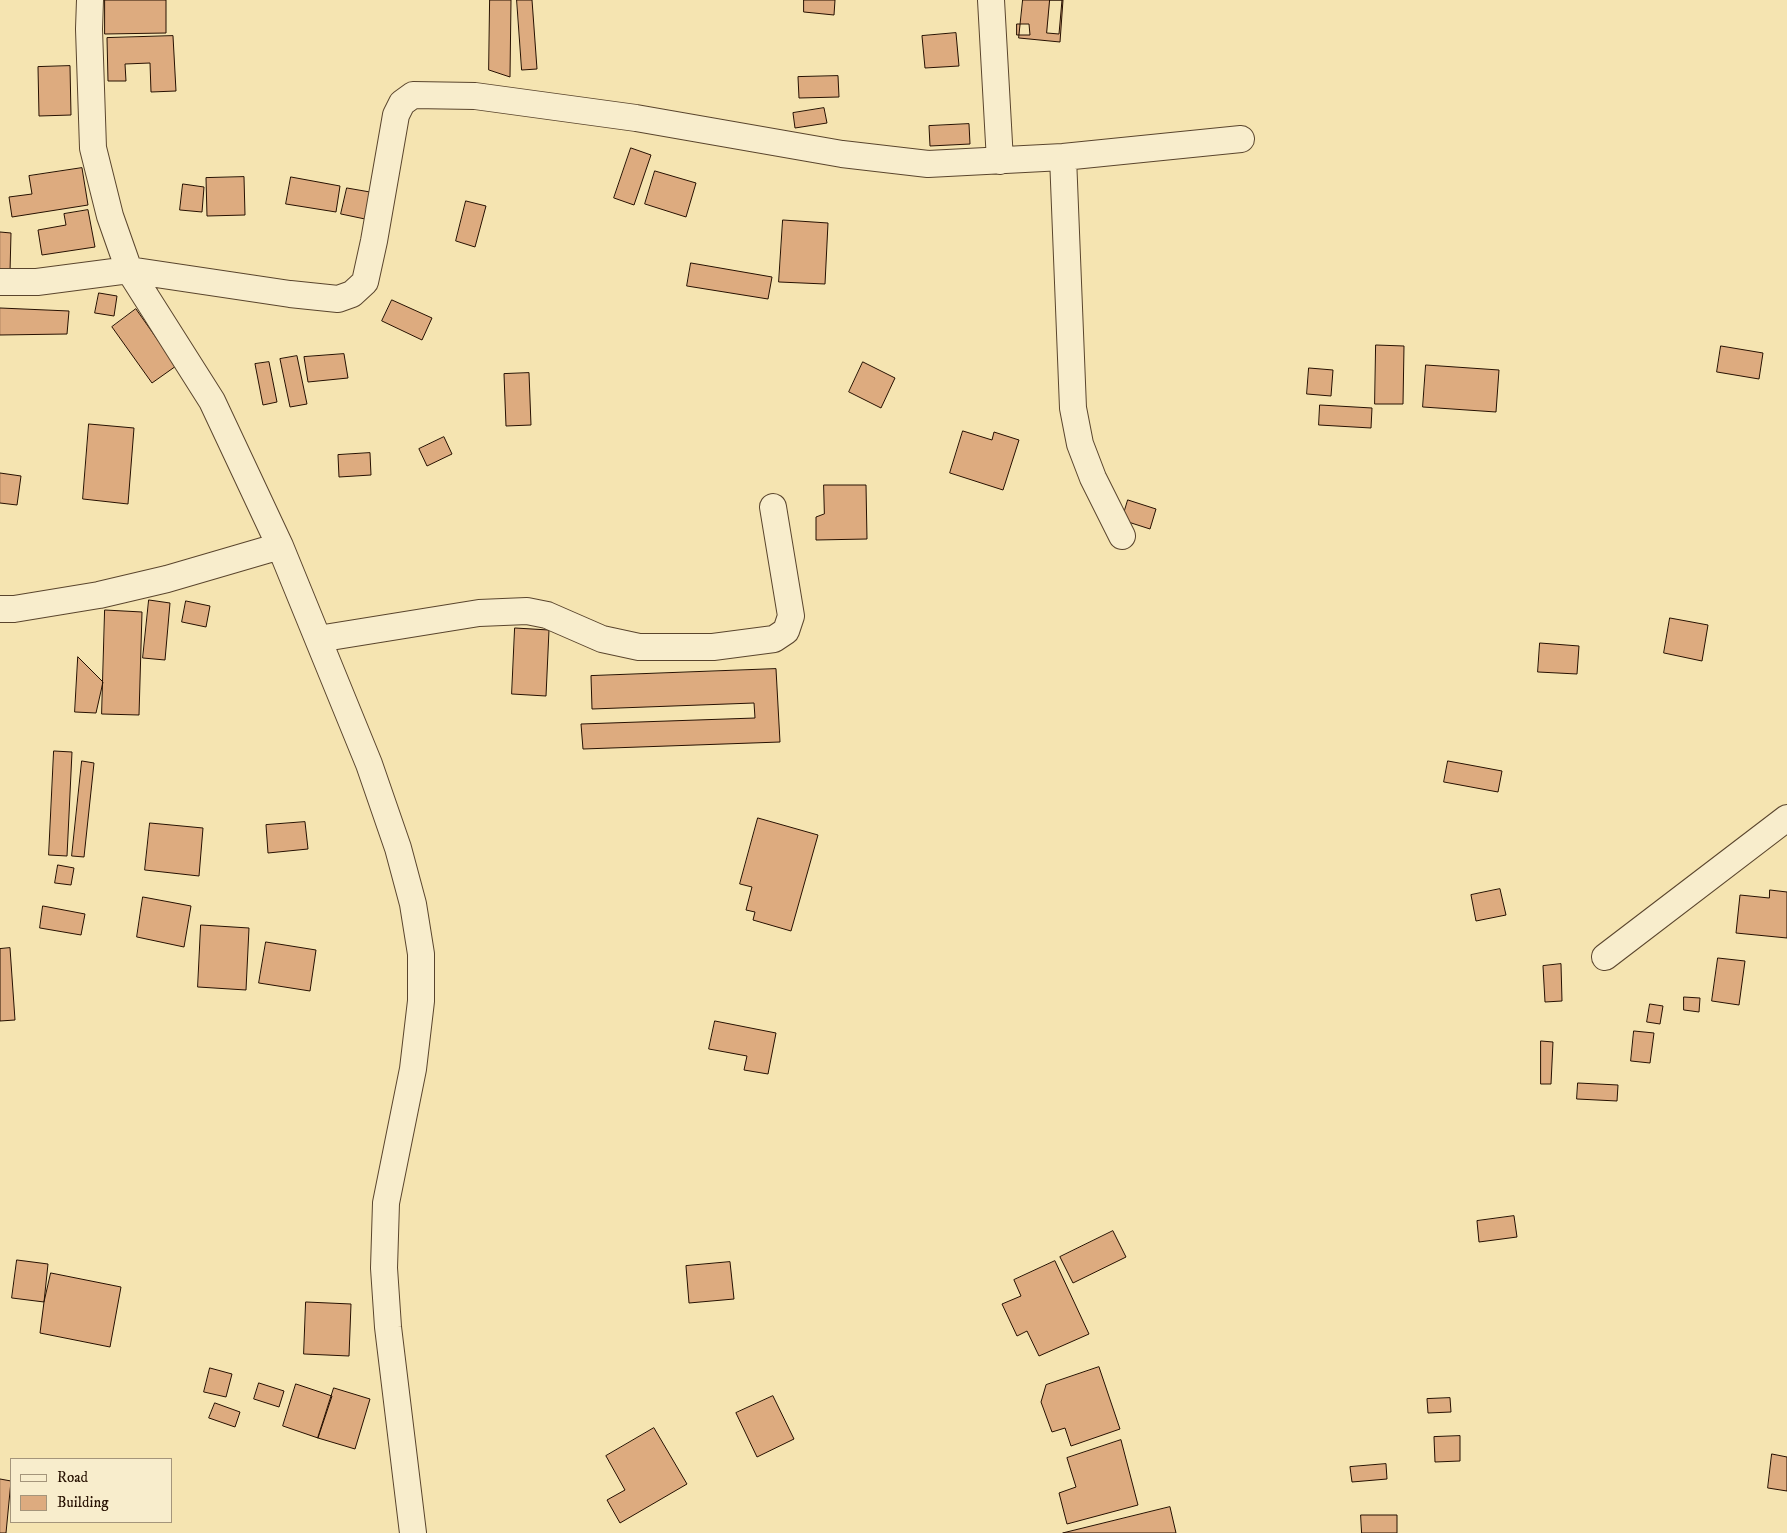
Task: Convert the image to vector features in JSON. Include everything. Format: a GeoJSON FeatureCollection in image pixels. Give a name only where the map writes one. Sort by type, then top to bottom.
{"type":"FeatureCollection","features":[{"type":"Feature","properties":{"kind":"street"},"geometry":{"type":"LineString","coordinates":[[90,0],[89,29],[93,148],[110,216],[130,270],[212,401],[280,546],[369,764],[398,848],[414,904],[422,954],[420,1010],[413,1069],[386,1203],[384,1258],[388,1327],[413,1533]]}},
{"type":"Feature","properties":{"kind":"street"},"geometry":{"type":"LineString","coordinates":[[991,0],[1000,161]]}},
{"type":"Feature","properties":{"kind":"street"},"geometry":{"type":"LineString","coordinates":[[0,282],[37,282],[130,270],[290,294],[338,299],[352,294],[364,282],[374,242],[396,115],[402,102],[413,96],[426,94],[484,97],[636,118],[842,154],[928,164],[1063,157],[1240,139]]}},
{"type":"Feature","properties":{"kind":"street"},"geometry":{"type":"LineString","coordinates":[[1063,157],[1073,408],[1080,444],[1093,478],[1122,536]]}},
{"type":"Feature","properties":{"kind":"street"},"geometry":{"type":"LineString","coordinates":[[318,639],[479,613],[527,611],[547,615],[602,639],[640,647],[713,647],[774,639],[786,631],[791,616],[773,507]]}},
{"type":"Feature","properties":{"kind":"street"},"geometry":{"type":"LineString","coordinates":[[0,609],[14,609],[99,595],[167,579],[280,546]]}},
{"type":"Feature","properties":{"kind":"street"},"geometry":{"type":"LineString","coordinates":[[1606,957],[1787,818]]}},
{"type":"Feature","properties":{"kind":"building"},"geometry":{"type":"Polygon","coordinates":[[[105,0],[166,0],[166,33],[105,34],[105,0]]]}},
{"type":"Feature","properties":{"kind":"building"},"geometry":{"type":"Polygon","coordinates":[[[490,0],[511,0],[510,77],[489,70],[490,0]]]}},
{"type":"Feature","properties":{"kind":"building"},"geometry":{"type":"Polygon","coordinates":[[[517,0],[532,0],[537,69],[522,70],[517,0]]]}},
{"type":"Feature","properties":{"kind":"building"},"geometry":{"type":"Polygon","coordinates":[[[804,0],[835,0],[834,15],[804,12],[804,0]]]}},
{"type":"Feature","properties":{"kind":"building"},"geometry":{"type":"Polygon","coordinates":[[[1023,0],[1063,0],[1060,42],[1019,38],[1023,0]]]}},
{"type":"Feature","properties":{"kind":"building"},"geometry":{"type":"Polygon","coordinates":[[[1050,0],[1062,0],[1059,34],[1047,33],[1050,0]]]}},
{"type":"Feature","properties":{"kind":"building"},"geometry":{"type":"Polygon","coordinates":[[[1017,24],[1029,24],[1030,35],[1017,35],[1017,24]]]}},
{"type":"Feature","properties":{"kind":"building"},"geometry":{"type":"Polygon","coordinates":[[[956,33],[959,66],[925,68],[922,36],[956,33]]]}},
{"type":"Feature","properties":{"kind":"building"},"geometry":{"type":"Polygon","coordinates":[[[173,36],[176,91],[151,92],[150,63],[125,64],[126,81],[108,81],[107,38],[173,36]]]}},
{"type":"Feature","properties":{"kind":"building"},"geometry":{"type":"Polygon","coordinates":[[[70,66],[71,115],[39,116],[38,67],[70,66]]]}},
{"type":"Feature","properties":{"kind":"building"},"geometry":{"type":"Polygon","coordinates":[[[838,76],[839,97],[799,98],[798,77],[838,76]]]}},
{"type":"Feature","properties":{"kind":"building"},"geometry":{"type":"Polygon","coordinates":[[[824,108],[827,123],[795,128],[793,113],[824,108]]]}},
{"type":"Feature","properties":{"kind":"building"},"geometry":{"type":"Polygon","coordinates":[[[969,124],[970,144],[930,146],[929,126],[969,124]]]}},
{"type":"Feature","properties":{"kind":"building"},"geometry":{"type":"Polygon","coordinates":[[[631,148],[651,155],[634,205],[614,198],[631,148]]]}},
{"type":"Feature","properties":{"kind":"building"},"geometry":{"type":"Polygon","coordinates":[[[82,168],[88,205],[12,217],[9,197],[32,194],[29,176],[82,168]]]}},
{"type":"Feature","properties":{"kind":"building"},"geometry":{"type":"Polygon","coordinates":[[[655,171],[696,183],[686,217],[645,204],[655,171]]]}},
{"type":"Feature","properties":{"kind":"building"},"geometry":{"type":"Polygon","coordinates":[[[244,177],[245,215],[207,216],[206,178],[244,177]]]}},
{"type":"Feature","properties":{"kind":"building"},"geometry":{"type":"Polygon","coordinates":[[[291,177],[340,186],[336,212],[286,204],[291,177]]]}},
{"type":"Feature","properties":{"kind":"building"},"geometry":{"type":"Polygon","coordinates":[[[183,184],[204,187],[202,212],[180,210],[183,184]]]}},
{"type":"Feature","properties":{"kind":"building"},"geometry":{"type":"Polygon","coordinates":[[[347,188],[370,192],[365,219],[341,214],[347,188]]]}},
{"type":"Feature","properties":{"kind":"building"},"geometry":{"type":"Polygon","coordinates":[[[466,201],[486,206],[475,247],[456,241],[466,201]]]}},
{"type":"Feature","properties":{"kind":"building"},"geometry":{"type":"Polygon","coordinates":[[[88,210],[95,247],[42,255],[38,230],[66,225],[64,214],[88,210]]]}},
{"type":"Feature","properties":{"kind":"building"},"geometry":{"type":"Polygon","coordinates":[[[783,220],[828,223],[825,284],[779,282],[783,220]]]}},
{"type":"Feature","properties":{"kind":"building"},"geometry":{"type":"Polygon","coordinates":[[[0,232],[11,233],[10,272],[0,271],[0,232]]]}},
{"type":"Feature","properties":{"kind":"building"},"geometry":{"type":"Polygon","coordinates":[[[691,263],[772,277],[768,299],[687,286],[691,263]]]}},
{"type":"Feature","properties":{"kind":"building"},"geometry":{"type":"Polygon","coordinates":[[[99,293],[117,296],[114,316],[95,313],[99,293]]]}},
{"type":"Feature","properties":{"kind":"building"},"geometry":{"type":"Polygon","coordinates":[[[392,300],[432,318],[422,340],[382,321],[392,300]]]}},
{"type":"Feature","properties":{"kind":"building"},"geometry":{"type":"Polygon","coordinates":[[[0,308],[69,311],[67,334],[0,335],[0,308]]]}},
{"type":"Feature","properties":{"kind":"building"},"geometry":{"type":"Polygon","coordinates":[[[136,309],[176,366],[152,383],[112,327],[136,309]]]}},
{"type":"Feature","properties":{"kind":"building"},"geometry":{"type":"Polygon","coordinates":[[[1376,345],[1404,346],[1403,404],[1375,404],[1376,345]]]}},
{"type":"Feature","properties":{"kind":"building"},"geometry":{"type":"Polygon","coordinates":[[[1721,346],[1763,353],[1759,379],[1717,372],[1721,346]]]}},
{"type":"Feature","properties":{"kind":"building"},"geometry":{"type":"Polygon","coordinates":[[[344,354],[348,378],[308,382],[304,357],[344,354]]]}},
{"type":"Feature","properties":{"kind":"building"},"geometry":{"type":"Polygon","coordinates":[[[297,356],[307,404],[290,407],[280,359],[297,356]]]}},
{"type":"Feature","properties":{"kind":"building"},"geometry":{"type":"Polygon","coordinates":[[[269,362],[277,402],[263,405],[255,364],[269,362]]]}},
{"type":"Feature","properties":{"kind":"building"},"geometry":{"type":"Polygon","coordinates":[[[863,362],[895,378],[881,408],[849,392],[863,362]]]}},
{"type":"Feature","properties":{"kind":"building"},"geometry":{"type":"Polygon","coordinates":[[[1426,365],[1499,370],[1496,412],[1423,407],[1426,365]]]}},
{"type":"Feature","properties":{"kind":"building"},"geometry":{"type":"Polygon","coordinates":[[[1309,368],[1333,370],[1331,396],[1307,394],[1309,368]]]}},
{"type":"Feature","properties":{"kind":"building"},"geometry":{"type":"Polygon","coordinates":[[[529,373],[531,425],[506,426],[504,374],[529,373]]]}},
{"type":"Feature","properties":{"kind":"building"},"geometry":{"type":"Polygon","coordinates":[[[1320,405],[1372,408],[1371,428],[1319,425],[1320,405]]]}},
{"type":"Feature","properties":{"kind":"building"},"geometry":{"type":"Polygon","coordinates":[[[89,424],[134,428],[128,504],[83,499],[89,424]]]}},
{"type":"Feature","properties":{"kind":"building"},"geometry":{"type":"Polygon","coordinates":[[[963,431],[992,440],[994,432],[1019,440],[1003,490],[950,473],[963,431]]]}},
{"type":"Feature","properties":{"kind":"building"},"geometry":{"type":"Polygon","coordinates":[[[444,437],[452,454],[427,466],[419,449],[444,437]]]}},
{"type":"Feature","properties":{"kind":"building"},"geometry":{"type":"Polygon","coordinates":[[[370,453],[371,475],[339,477],[338,455],[370,453]]]}},
{"type":"Feature","properties":{"kind":"building"},"geometry":{"type":"Polygon","coordinates":[[[0,473],[21,476],[17,505],[0,503],[0,473]]]}},
{"type":"Feature","properties":{"kind":"building"},"geometry":{"type":"Polygon","coordinates":[[[824,485],[866,485],[867,539],[816,540],[816,517],[824,514],[824,485]]]}},
{"type":"Feature","properties":{"kind":"building"},"geometry":{"type":"Polygon","coordinates":[[[1128,500],[1156,509],[1150,529],[1122,520],[1128,500]]]}},
{"type":"Feature","properties":{"kind":"building"},"geometry":{"type":"Polygon","coordinates":[[[149,600],[170,603],[165,660],[143,658],[149,600]]]}},
{"type":"Feature","properties":{"kind":"building"},"geometry":{"type":"Polygon","coordinates":[[[186,601],[210,606],[206,627],[182,622],[186,601]]]}},
{"type":"Feature","properties":{"kind":"building"},"geometry":{"type":"Polygon","coordinates":[[[105,610],[142,612],[139,715],[102,714],[105,610]]]}},
{"type":"Feature","properties":{"kind":"building"},"geometry":{"type":"Polygon","coordinates":[[[1670,618],[1708,625],[1702,661],[1664,653],[1670,618]]]}},
{"type":"Feature","properties":{"kind":"building"},"geometry":{"type":"Polygon","coordinates":[[[515,628],[549,630],[546,696],[512,694],[515,628]]]}},
{"type":"Feature","properties":{"kind":"building"},"geometry":{"type":"Polygon","coordinates":[[[1540,643],[1579,646],[1577,674],[1538,672],[1540,643]]]}},
{"type":"Feature","properties":{"kind":"building"},"geometry":{"type":"Polygon","coordinates":[[[78,657],[103,682],[96,713],[75,712],[78,657]]]}},
{"type":"Feature","properties":{"kind":"building"},"geometry":{"type":"Polygon","coordinates":[[[776,669],[780,742],[583,749],[581,724],[755,718],[754,703],[592,709],[591,676],[776,669]]]}},
{"type":"Feature","properties":{"kind":"building"},"geometry":{"type":"Polygon","coordinates":[[[54,751],[72,752],[67,856],[49,855],[54,751]]]}},
{"type":"Feature","properties":{"kind":"building"},"geometry":{"type":"Polygon","coordinates":[[[82,761],[94,763],[84,857],[72,856],[82,761]]]}},
{"type":"Feature","properties":{"kind":"building"},"geometry":{"type":"Polygon","coordinates":[[[1448,761],[1502,771],[1498,792],[1444,782],[1448,761]]]}},
{"type":"Feature","properties":{"kind":"building"},"geometry":{"type":"Polygon","coordinates":[[[758,818],[818,835],[791,931],[753,920],[755,912],[746,910],[752,887],[740,884],[758,818]]]}},
{"type":"Feature","properties":{"kind":"building"},"geometry":{"type":"Polygon","coordinates":[[[305,822],[308,849],[268,853],[266,825],[305,822]]]}},
{"type":"Feature","properties":{"kind":"building"},"geometry":{"type":"Polygon","coordinates":[[[150,823],[203,828],[199,876],[145,870],[150,823]]]}},
{"type":"Feature","properties":{"kind":"building"},"geometry":{"type":"Polygon","coordinates":[[[58,865],[74,868],[71,885],[55,883],[58,865]]]}},
{"type":"Feature","properties":{"kind":"building"},"geometry":{"type":"Polygon","coordinates":[[[1500,889],[1506,915],[1476,921],[1471,895],[1500,889]]]}},
{"type":"Feature","properties":{"kind":"building"},"geometry":{"type":"Polygon","coordinates":[[[1770,890],[1787,892],[1787,938],[1736,933],[1740,895],[1769,898],[1770,890]]]}},
{"type":"Feature","properties":{"kind":"building"},"geometry":{"type":"Polygon","coordinates":[[[143,897],[191,906],[184,947],[137,937],[143,897]]]}},
{"type":"Feature","properties":{"kind":"building"},"geometry":{"type":"Polygon","coordinates":[[[43,906],[85,914],[81,935],[40,928],[43,906]]]}},
{"type":"Feature","properties":{"kind":"building"},"geometry":{"type":"Polygon","coordinates":[[[201,925],[249,928],[246,990],[198,987],[201,925]]]}},
{"type":"Feature","properties":{"kind":"building"},"geometry":{"type":"Polygon","coordinates":[[[266,942],[316,950],[310,991],[259,983],[266,942]]]}},
{"type":"Feature","properties":{"kind":"building"},"geometry":{"type":"Polygon","coordinates":[[[10,948],[15,1020],[0,1021],[0,949],[10,948]]]}},
{"type":"Feature","properties":{"kind":"building"},"geometry":{"type":"Polygon","coordinates":[[[1718,958],[1745,961],[1739,1005],[1712,1001],[1718,958]]]}},
{"type":"Feature","properties":{"kind":"building"},"geometry":{"type":"Polygon","coordinates":[[[1561,964],[1562,1001],[1545,1002],[1543,966],[1561,964]]]}},
{"type":"Feature","properties":{"kind":"building"},"geometry":{"type":"Polygon","coordinates":[[[1684,997],[1700,998],[1699,1012],[1684,1010],[1684,997]]]}},
{"type":"Feature","properties":{"kind":"building"},"geometry":{"type":"Polygon","coordinates":[[[1650,1004],[1663,1006],[1660,1024],[1647,1022],[1650,1004]]]}},
{"type":"Feature","properties":{"kind":"building"},"geometry":{"type":"Polygon","coordinates":[[[715,1021],[776,1033],[768,1074],[744,1070],[747,1056],[709,1049],[715,1021]]]}},
{"type":"Feature","properties":{"kind":"building"},"geometry":{"type":"Polygon","coordinates":[[[1634,1031],[1654,1033],[1650,1063],[1631,1061],[1634,1031]]]}},
{"type":"Feature","properties":{"kind":"building"},"geometry":{"type":"Polygon","coordinates":[[[1541,1041],[1553,1042],[1551,1084],[1541,1084],[1541,1041]]]}},
{"type":"Feature","properties":{"kind":"building"},"geometry":{"type":"Polygon","coordinates":[[[1578,1083],[1618,1085],[1617,1101],[1577,1099],[1578,1083]]]}},
{"type":"Feature","properties":{"kind":"building"},"geometry":{"type":"Polygon","coordinates":[[[1514,1216],[1517,1237],[1479,1242],[1477,1221],[1514,1216]]]}},
{"type":"Feature","properties":{"kind":"building"},"geometry":{"type":"Polygon","coordinates":[[[1113,1231],[1126,1257],[1073,1283],[1060,1257],[1113,1231]]]}},
{"type":"Feature","properties":{"kind":"building"},"geometry":{"type":"Polygon","coordinates":[[[17,1260],[48,1264],[44,1302],[12,1298],[17,1260]]]}},
{"type":"Feature","properties":{"kind":"building"},"geometry":{"type":"Polygon","coordinates":[[[1055,1261],[1089,1334],[1039,1356],[1027,1331],[1017,1336],[1002,1304],[1021,1296],[1014,1280],[1055,1261]]]}},
{"type":"Feature","properties":{"kind":"building"},"geometry":{"type":"Polygon","coordinates":[[[730,1262],[734,1299],[689,1303],[686,1266],[730,1262]]]}},
{"type":"Feature","properties":{"kind":"building"},"geometry":{"type":"Polygon","coordinates":[[[51,1273],[121,1287],[110,1347],[40,1333],[44,1302],[51,1273]]]}},
{"type":"Feature","properties":{"kind":"building"},"geometry":{"type":"Polygon","coordinates":[[[306,1302],[351,1304],[349,1356],[304,1354],[306,1302]]]}},
{"type":"Feature","properties":{"kind":"building"},"geometry":{"type":"Polygon","coordinates":[[[1099,1367],[1120,1429],[1071,1446],[1065,1428],[1052,1432],[1041,1402],[1046,1385],[1099,1367]]]}},
{"type":"Feature","properties":{"kind":"building"},"geometry":{"type":"Polygon","coordinates":[[[210,1368],[232,1374],[226,1397],[204,1392],[210,1368]]]}},
{"type":"Feature","properties":{"kind":"building"},"geometry":{"type":"Polygon","coordinates":[[[259,1383],[284,1391],[279,1407],[254,1399],[259,1383]]]}},
{"type":"Feature","properties":{"kind":"building"},"geometry":{"type":"Polygon","coordinates":[[[296,1384],[332,1396],[318,1438],[283,1426],[296,1384]]]}},
{"type":"Feature","properties":{"kind":"building"},"geometry":{"type":"Polygon","coordinates":[[[334,1388],[370,1399],[355,1449],[318,1438],[334,1388]]]}},
{"type":"Feature","properties":{"kind":"building"},"geometry":{"type":"Polygon","coordinates":[[[773,1396],[794,1439],[757,1457],[736,1413],[773,1396]]]}},
{"type":"Feature","properties":{"kind":"building"},"geometry":{"type":"Polygon","coordinates":[[[1450,1398],[1451,1412],[1428,1413],[1427,1399],[1450,1398]]]}},
{"type":"Feature","properties":{"kind":"building"},"geometry":{"type":"Polygon","coordinates":[[[215,1403],[240,1412],[235,1427],[209,1418],[215,1403]]]}},
{"type":"Feature","properties":{"kind":"building"},"geometry":{"type":"Polygon","coordinates":[[[654,1428],[687,1484],[620,1523],[607,1500],[625,1490],[606,1456],[654,1428]]]}},
{"type":"Feature","properties":{"kind":"building"},"geometry":{"type":"Polygon","coordinates":[[[1460,1436],[1460,1461],[1435,1462],[1434,1437],[1460,1436]]]}},
{"type":"Feature","properties":{"kind":"building"},"geometry":{"type":"Polygon","coordinates":[[[1121,1440],[1138,1505],[1067,1524],[1059,1493],[1076,1487],[1067,1458],[1121,1440]]]}},
{"type":"Feature","properties":{"kind":"building"},"geometry":{"type":"Polygon","coordinates":[[[1772,1454],[1787,1457],[1787,1491],[1768,1488],[1772,1454]]]}},
{"type":"Feature","properties":{"kind":"building"},"geometry":{"type":"Polygon","coordinates":[[[1386,1464],[1387,1479],[1352,1482],[1350,1467],[1386,1464]]]}},
{"type":"Feature","properties":{"kind":"building"},"geometry":{"type":"Polygon","coordinates":[[[0,1479],[10,1481],[10,1491],[6,1533],[0,1533],[0,1479]]]}},
{"type":"Feature","properties":{"kind":"building"},"geometry":{"type":"Polygon","coordinates":[[[1170,1507],[1176,1533],[1063,1533],[1170,1507]]]}},
{"type":"Feature","properties":{"kind":"building"},"geometry":{"type":"Polygon","coordinates":[[[1361,1515],[1397,1515],[1397,1533],[1362,1533],[1361,1515]]]}}]}
